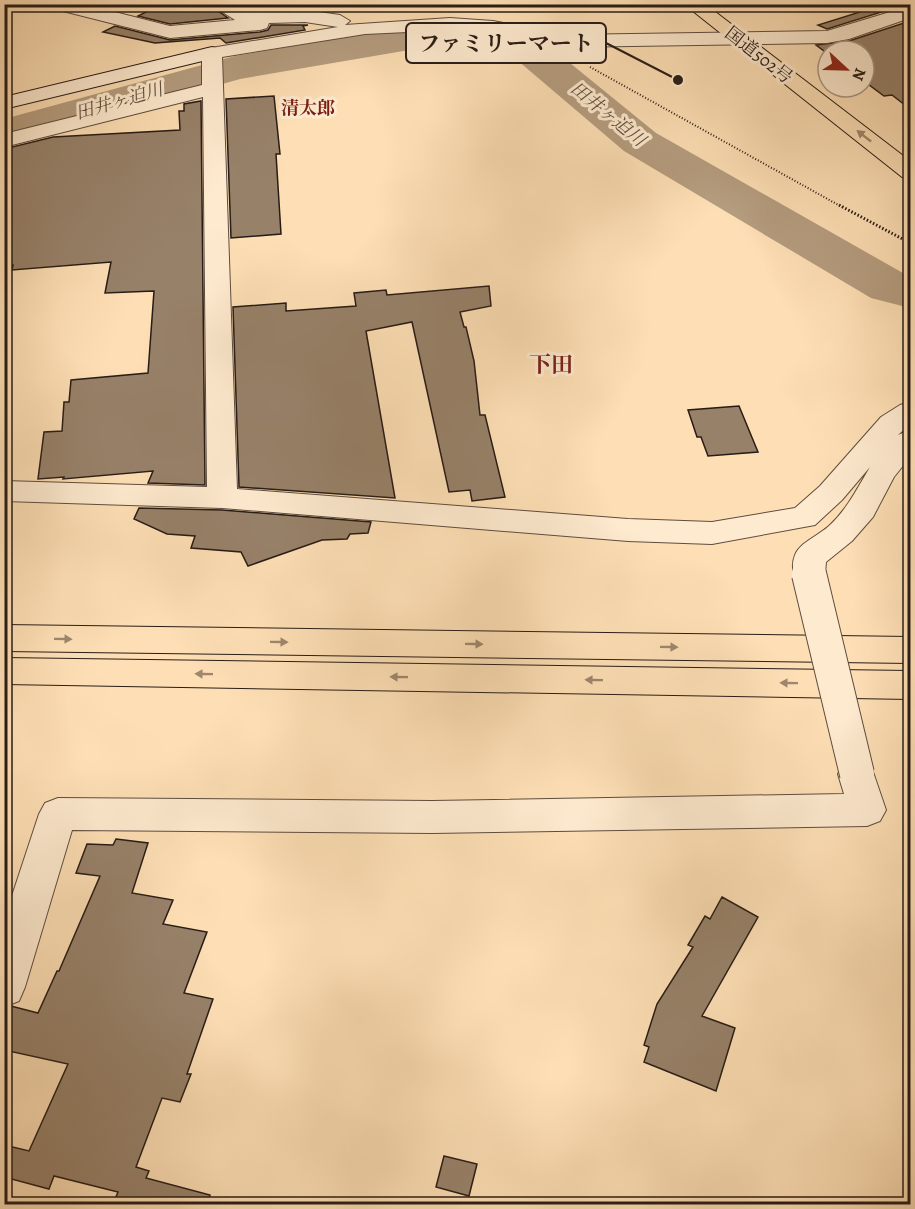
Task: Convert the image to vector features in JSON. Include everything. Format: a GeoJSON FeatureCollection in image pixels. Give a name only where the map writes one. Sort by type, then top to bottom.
{"type":"FeatureCollection","features":[{"type":"Feature","properties":{"kind":"highway","name":"国道502号"},"geometry":{"type":"LineString","coordinates":[[693,4],[910,172]]}},
{"type":"Feature","properties":{"kind":"highway","name":"国道502号"},"geometry":{"type":"LineString","coordinates":[[719,4],[816,76]]}},
{"type":"Feature","properties":{"kind":"highway","name":"国道502号"},"geometry":{"type":"LineString","coordinates":[[847,99],[910,146]]}},
{"type":"Feature","properties":{"kind":"highway"},"geometry":{"type":"LineString","coordinates":[[4,638],[910,650]]}},
{"type":"Feature","properties":{"kind":"highway"},"geometry":{"type":"LineString","coordinates":[[4,671],[910,684]]}},
{"type":"Feature","properties":{"kind":"street"},"geometry":{"type":"LineString","coordinates":[[58,4],[137,26],[178,33],[279,22],[336,20]]}},
{"type":"Feature","properties":{"kind":"street"},"geometry":{"type":"LineString","coordinates":[[219,4],[245,18],[305,15],[365,28]]}},
{"type":"Feature","properties":{"kind":"street"},"geometry":{"type":"LineString","coordinates":[[500,9],[511,14],[536,35]]}},
{"type":"Feature","properties":{"kind":"street"},"geometry":{"type":"LineString","coordinates":[[4,141],[211,71],[365,28],[475,25],[566,41],[734,36],[765,39],[835,36],[910,12]]}},
{"type":"Feature","properties":{"kind":"street"},"geometry":{"type":"LineString","coordinates":[[4,103],[211,71]]}},
{"type":"Feature","properties":{"kind":"street"},"geometry":{"type":"LineString","coordinates":[[211,71],[222,498]]}},
{"type":"Feature","properties":{"kind":"street"},"geometry":{"type":"LineString","coordinates":[[4,491],[222,498],[628,530],[712,534],[804,517],[831,493],[891,424],[910,411]]}},
{"type":"Feature","properties":{"kind":"street"},"geometry":{"type":"LineString","coordinates":[[4,987],[58,814],[432,818],[867,810],[809,574],[810,557],[841,533],[862,509],[882,472],[910,439]]}},
{"type":"Feature","properties":{"kind":"path"},"geometry":{"type":"LineString","coordinates":[[582,63],[910,243]]}},
{"type":"Feature","properties":{"kind":"building"},"geometry":{"type":"Polygon","coordinates":[[[162,4],[208,4],[228,18],[170,24],[138,16],[162,4]]]}},
{"type":"Feature","properties":{"kind":"building"},"geometry":{"type":"Polygon","coordinates":[[[879,6],[888,10],[827,29],[818,25],[879,6]]]}},
{"type":"Feature","properties":{"kind":"building"},"geometry":{"type":"Polygon","coordinates":[[[910,21],[910,109],[892,95],[884,96],[876,90],[876,39],[855,39],[910,21]]]}},
{"type":"Feature","properties":{"kind":"building"},"geometry":{"type":"Polygon","coordinates":[[[271,25],[308,25],[303,26],[305,30],[226,43],[220,38],[155,43],[103,32],[115,26],[170,40],[260,32],[268,30],[271,25]]]}},
{"type":"Feature","properties":{"kind":"building"},"geometry":{"type":"Polygon","coordinates":[[[274,96],[280,154],[276,154],[281,234],[231,238],[226,99],[274,96]]]}},
{"type":"Feature","properties":{"kind":"building"},"geometry":{"type":"Polygon","coordinates":[[[201,101],[205,485],[148,483],[153,471],[38,479],[44,432],[62,431],[64,402],[69,402],[71,380],[148,373],[154,291],[105,293],[111,262],[12,270],[13,265],[4,266],[4,149],[53,137],[180,130],[179,111],[184,111],[184,104],[201,101]]]}},
{"type":"Feature","properties":{"kind":"building"},"geometry":{"type":"Polygon","coordinates":[[[489,286],[491,306],[460,312],[474,361],[480,415],[485,415],[505,497],[472,501],[470,490],[449,492],[412,322],[366,331],[395,498],[239,487],[233,307],[286,303],[286,311],[356,306],[354,293],[386,290],[387,295],[489,286]]]}},
{"type":"Feature","properties":{"kind":"building"},"geometry":{"type":"Polygon","coordinates":[[[739,406],[758,452],[708,456],[701,437],[697,437],[688,410],[739,406]]]}},
{"type":"Feature","properties":{"kind":"building"},"geometry":{"type":"Polygon","coordinates":[[[139,508],[222,510],[371,522],[368,533],[350,534],[347,539],[322,540],[248,566],[241,552],[191,548],[195,536],[167,534],[134,519],[139,508]]]}},
{"type":"Feature","properties":{"kind":"building"},"geometry":{"type":"Polygon","coordinates":[[[116,839],[148,843],[132,893],[173,900],[163,924],[207,932],[184,993],[213,999],[187,1074],[191,1074],[180,1102],[162,1098],[136,1167],[149,1171],[146,1178],[210,1195],[208,1204],[113,1204],[118,1192],[54,1176],[49,1189],[4,1177],[4,1145],[29,1151],[68,1064],[4,1050],[4,1009],[11,1006],[38,1013],[59,971],[100,876],[76,873],[87,844],[113,845],[116,839]]]}},
{"type":"Feature","properties":{"kind":"building"},"geometry":{"type":"Polygon","coordinates":[[[722,897],[758,917],[702,1016],[735,1028],[716,1091],[644,1062],[649,1047],[644,1045],[657,1004],[693,947],[688,945],[705,916],[710,919],[722,897]]]}},
{"type":"Feature","properties":{"kind":"building"},"geometry":{"type":"Polygon","coordinates":[[[444,1156],[477,1164],[469,1196],[436,1187],[444,1156]]]}},
{"type":"Feature","properties":{"kind":"waterway","name":"田井ヶ迫川"},"geometry":{"type":"LineString","coordinates":[[4,133],[235,68],[415,37],[490,37],[524,45],[640,142],[889,287],[910,293]]}},
{"type":"Feature","properties":{"kind":"place","name":"ファミリーマート"},"geometry":{"type":"Point","coordinates":[678,80]}},
{"type":"Feature","properties":{"kind":"district","name":"清太郎"},"geometry":{"type":"Point","coordinates":[308,108]}},
{"type":"Feature","properties":{"kind":"district","name":"下田"},"geometry":{"type":"Point","coordinates":[551,364]}}]}
